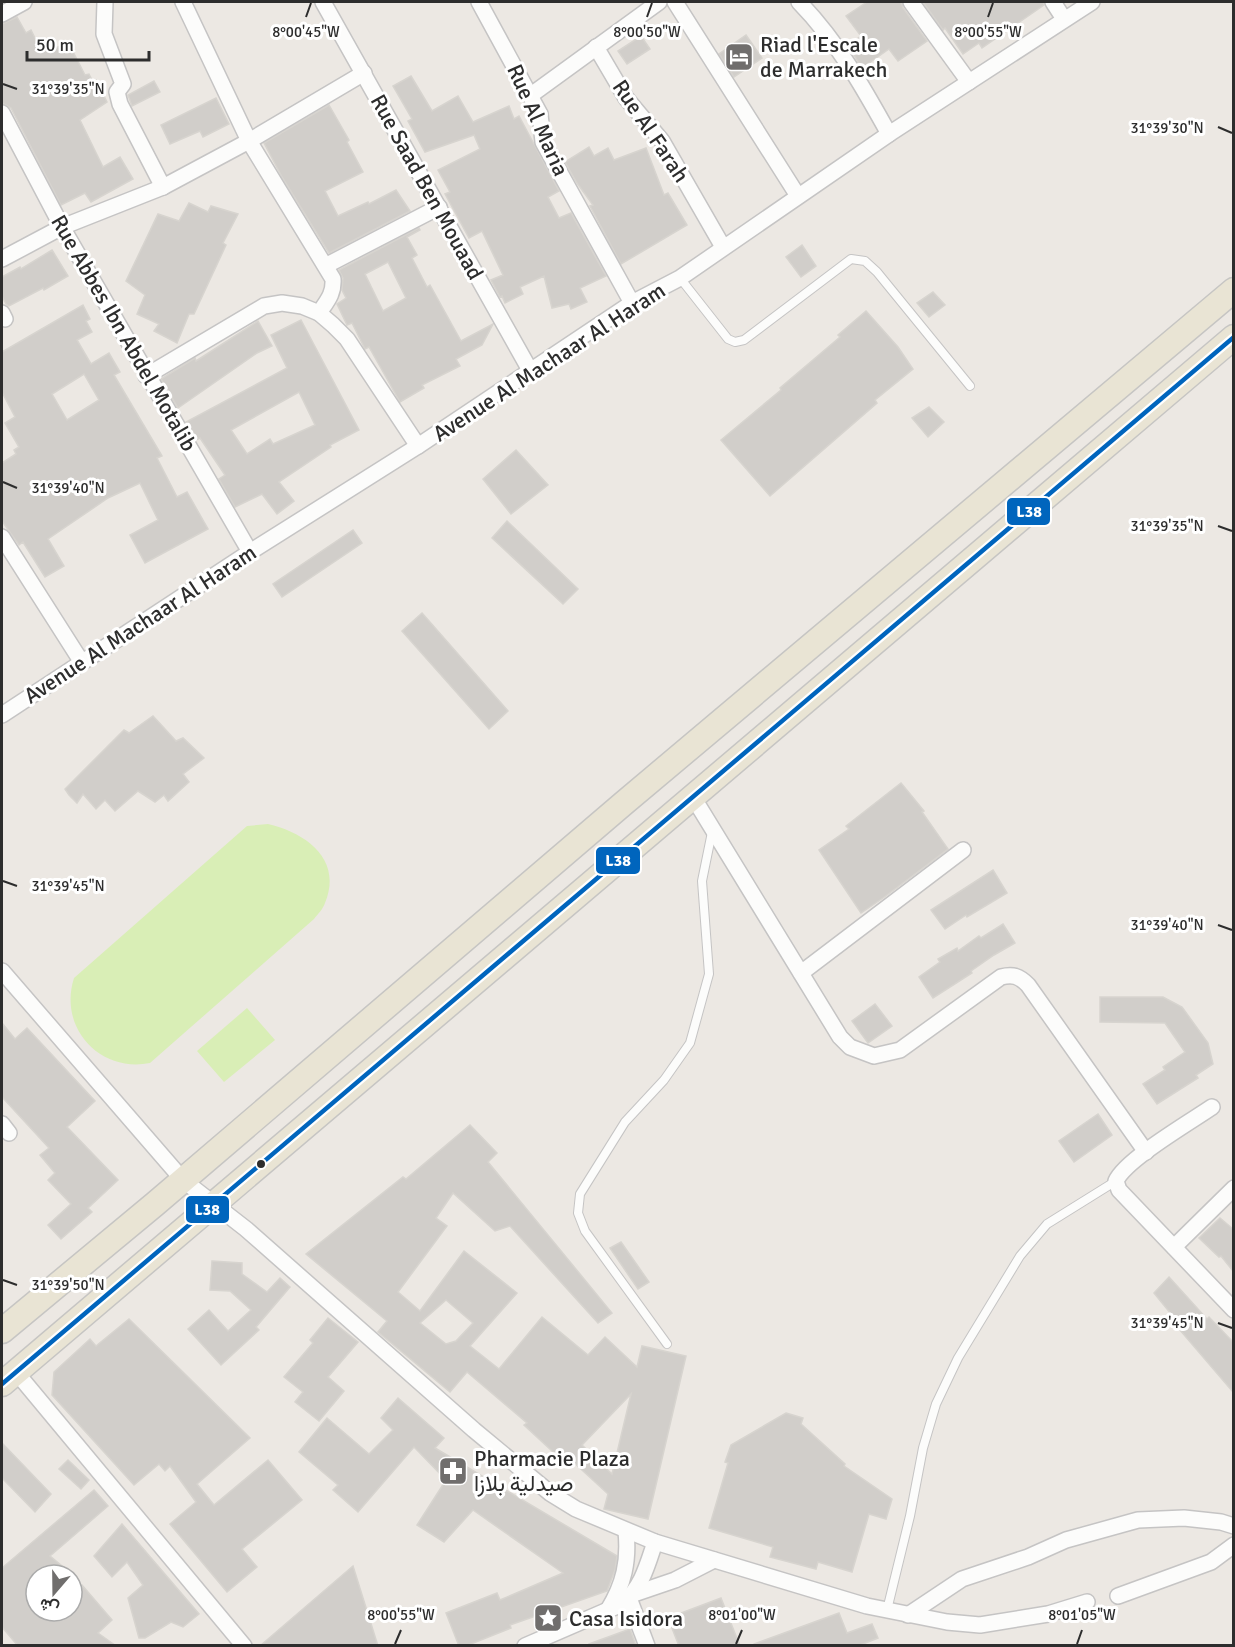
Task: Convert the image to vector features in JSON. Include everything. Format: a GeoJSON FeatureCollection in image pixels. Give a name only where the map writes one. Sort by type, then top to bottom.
{"type":"FeatureCollection","features":[{"type":"Feature","properties":{"kind":"main road"},"geometry":{"type":"LineString","coordinates":[[2,1331],[1233,290]]}},
{"type":"Feature","properties":{"kind":"main road"},"geometry":{"type":"LineString","coordinates":[[9,1378],[1233,337]]}},
{"type":"Feature","properties":{"kind":"street"},"geometry":{"type":"LineString","coordinates":[[2,14],[24,2]]}},
{"type":"Feature","properties":{"kind":"street"},"geometry":{"type":"LineString","coordinates":[[105,2],[104,34],[123,84],[117,92],[120,104],[163,187]]}},
{"type":"Feature","properties":{"kind":"street"},"geometry":{"type":"LineString","coordinates":[[183,2],[249,141],[327,265],[334,288],[332,295],[319,313]]}},
{"type":"Feature","properties":{"kind":"street","name":"Rue Saad Ben Mouaad"},"geometry":{"type":"LineString","coordinates":[[323,2],[531,372]]}},
{"type":"Feature","properties":{"kind":"street","name":"Rue Al Maria"},"geometry":{"type":"LineString","coordinates":[[479,2],[540,114],[543,142],[632,303]]}},
{"type":"Feature","properties":{"kind":"street"},"geometry":{"type":"LineString","coordinates":[[531,95],[659,2]]}},
{"type":"Feature","properties":{"kind":"street"},"geometry":{"type":"LineString","coordinates":[[675,2],[798,196]]}},
{"type":"Feature","properties":{"kind":"street"},"geometry":{"type":"LineString","coordinates":[[799,2],[819,22],[838,48],[890,134]]}},
{"type":"Feature","properties":{"kind":"street"},"geometry":{"type":"LineString","coordinates":[[911,2],[969,82]]}},
{"type":"Feature","properties":{"kind":"street"},"geometry":{"type":"LineString","coordinates":[[1053,2],[1064,19]]}},
{"type":"Feature","properties":{"kind":"street","name":"Avenue Al Machaar Al Haram"},"geometry":{"type":"LineString","coordinates":[[2,715],[81,661],[418,446],[632,303],[680,278],[890,134],[1092,2]]}},
{"type":"Feature","properties":{"kind":"street","name":"Rue Al Farah"},"geometry":{"type":"LineString","coordinates":[[596,47],[626,98],[662,141],[723,247]]}},
{"type":"Feature","properties":{"kind":"street"},"geometry":{"type":"LineString","coordinates":[[2,259],[62,227],[163,187],[249,141],[364,73]]}},
{"type":"Feature","properties":{"kind":"street","name":"Rue Abbes Ibn Abdel Motalib"},"geometry":{"type":"LineString","coordinates":[[2,113],[62,227],[146,376],[250,552]]}},
{"type":"Feature","properties":{"kind":"street"},"geometry":{"type":"LineString","coordinates":[[327,265],[439,207]]}},
{"type":"Feature","properties":{"kind":"street"},"geometry":{"type":"LineString","coordinates":[[146,376],[264,306],[282,303],[302,306],[319,313],[347,339],[418,446]]}},
{"type":"Feature","properties":{"kind":"street"},"geometry":{"type":"LineString","coordinates":[[2,537],[81,661]]}},
{"type":"Feature","properties":{"kind":"street"},"geometry":{"type":"LineString","coordinates":[[693,797],[840,1037],[850,1047],[874,1056],[900,1050],[1001,978],[1011,975],[1020,977],[1028,985],[1146,1152]]}},
{"type":"Feature","properties":{"kind":"street"},"geometry":{"type":"LineString","coordinates":[[801,973],[963,850]]}},
{"type":"Feature","properties":{"kind":"street"},"geometry":{"type":"LineString","coordinates":[[2,971],[183,1180],[214,1202],[474,1430],[550,1493],[576,1509],[655,1542],[714,1560],[887,1610],[947,1622],[980,1624],[1048,1614],[1088,1602]]}},
{"type":"Feature","properties":{"kind":"street"},"geometry":{"type":"LineString","coordinates":[[1212,1107],[1146,1152],[1119,1174],[1116,1182],[1119,1190],[1233,1310]]}},
{"type":"Feature","properties":{"kind":"street"},"geometry":{"type":"LineString","coordinates":[[1174,1247],[1233,1188]]}},
{"type":"Feature","properties":{"kind":"street"},"geometry":{"type":"LineString","coordinates":[[9,1378],[244,1646]]}},
{"type":"Feature","properties":{"kind":"street"},"geometry":{"type":"LineString","coordinates":[[908,1614],[962,1579],[1028,1557],[1066,1540],[1138,1520],[1184,1518],[1221,1522],[1233,1526]]}},
{"type":"Feature","properties":{"kind":"street"},"geometry":{"type":"LineString","coordinates":[[608,1611],[626,1572],[628,1548],[626,1531]]}},
{"type":"Feature","properties":{"kind":"street"},"geometry":{"type":"LineString","coordinates":[[647,1646],[632,1596],[644,1576],[655,1542]]}},
{"type":"Feature","properties":{"kind":"street"},"geometry":{"type":"LineString","coordinates":[[1118,1596],[1210,1562],[1233,1545]]}},
{"type":"Feature","properties":{"kind":"street"},"geometry":{"type":"LineString","coordinates":[[525,1646],[608,1611],[632,1596],[675,1580],[714,1560]]}},
{"type":"Feature","properties":{"kind":"lane"},"geometry":{"type":"LineString","coordinates":[[680,278],[728,339],[735,342],[744,340],[851,259],[866,261],[970,386]]}},
{"type":"Feature","properties":{"kind":"lane"},"geometry":{"type":"LineString","coordinates":[[667,1344],[585,1231],[578,1213],[580,1194],[625,1122],[664,1080],[690,1043],[709,974],[702,881],[713,830]]}},
{"type":"Feature","properties":{"kind":"lane"},"geometry":{"type":"LineString","coordinates":[[887,1610],[910,1516],[923,1448],[936,1404],[958,1358],[1020,1256],[1047,1224],[1116,1182]]}},
{"type":"Feature","properties":{"kind":"green space"},"geometry":{"type":"Polygon","coordinates":[[[268,824],[282,828],[307,841],[318,850],[325,861],[329,873],[329,887],[325,903],[320,911],[314,919],[150,1063],[132,1064],[115,1061],[100,1054],[87,1043],[78,1030],[72,1014],[71,996],[74,978],[247,826],[268,824]]]}},
{"type":"Feature","properties":{"kind":"green space"},"geometry":{"type":"Polygon","coordinates":[[[247,1008],[275,1040],[224,1082],[197,1051],[247,1008]]]}},
{"type":"Feature","properties":{"kind":"building"},"geometry":{"type":"Polygon","coordinates":[[[867,2],[901,2],[927,41],[898,61],[889,49],[862,68],[848,45],[861,36],[846,16],[867,2]]]}},
{"type":"Feature","properties":{"kind":"building"},"geometry":{"type":"Polygon","coordinates":[[[923,2],[1043,2],[1044,5],[982,48],[979,43],[963,54],[923,2]]]}},
{"type":"Feature","properties":{"kind":"building"},"geometry":{"type":"Polygon","coordinates":[[[17,17],[26,33],[31,30],[38,44],[46,39],[52,50],[68,42],[85,75],[89,74],[93,82],[96,80],[107,102],[80,120],[103,167],[120,157],[133,179],[91,202],[85,193],[61,205],[11,108],[2,103],[2,24],[17,17]]]}},
{"type":"Feature","properties":{"kind":"building","name":"Riad l'Escale de Marrakech"},"geometry":{"type":"Polygon","coordinates":[[[746,35],[762,58],[734,77],[719,54],[746,35]]]}},
{"type":"Feature","properties":{"kind":"building"},"geometry":{"type":"Polygon","coordinates":[[[641,36],[650,49],[627,64],[618,51],[641,36]]]}},
{"type":"Feature","properties":{"kind":"building"},"geometry":{"type":"Polygon","coordinates":[[[411,76],[432,111],[458,96],[473,122],[509,106],[514,119],[519,116],[559,191],[548,197],[559,218],[571,213],[606,276],[580,288],[587,302],[571,309],[569,304],[552,308],[544,276],[520,287],[523,294],[505,303],[502,296],[500,297],[491,280],[503,275],[482,231],[469,238],[445,194],[450,192],[438,170],[480,149],[474,135],[425,152],[408,121],[412,119],[393,86],[411,76]]]}},
{"type":"Feature","properties":{"kind":"building"},"geometry":{"type":"Polygon","coordinates":[[[154,81],[160,92],[132,106],[128,95],[154,81]]]}},
{"type":"Feature","properties":{"kind":"building"},"geometry":{"type":"Polygon","coordinates":[[[216,98],[229,124],[203,137],[200,131],[170,144],[161,125],[216,98]]]}},
{"type":"Feature","properties":{"kind":"building"},"geometry":{"type":"Polygon","coordinates":[[[329,105],[349,140],[347,142],[363,172],[325,191],[338,216],[396,190],[410,211],[329,253],[282,177],[264,143],[329,105]]]}},
{"type":"Feature","properties":{"kind":"building"},"geometry":{"type":"Polygon","coordinates":[[[589,147],[594,156],[608,148],[614,160],[646,148],[664,195],[668,193],[687,225],[621,264],[590,206],[593,205],[565,162],[589,147]]]}},
{"type":"Feature","properties":{"kind":"building"},"geometry":{"type":"Polygon","coordinates":[[[189,203],[208,212],[211,206],[238,214],[223,243],[226,245],[194,314],[189,314],[177,343],[154,331],[159,324],[137,314],[145,295],[126,281],[158,214],[179,221],[189,203]]]}},
{"type":"Feature","properties":{"kind":"building"},"geometry":{"type":"Polygon","coordinates":[[[419,228],[420,230],[407,237],[417,255],[412,258],[427,287],[430,285],[461,341],[493,324],[482,345],[456,359],[460,366],[422,385],[424,388],[400,402],[369,347],[365,349],[352,323],[347,325],[337,304],[346,298],[342,290],[343,278],[339,270],[419,228]],[[388,262],[365,274],[383,311],[406,298],[388,262]]]}},
{"type":"Feature","properties":{"kind":"building"},"geometry":{"type":"Polygon","coordinates":[[[802,245],[816,266],[801,277],[786,257],[802,245]]]}},
{"type":"Feature","properties":{"kind":"building"},"geometry":{"type":"Polygon","coordinates":[[[52,250],[68,276],[9,306],[6,304],[2,296],[2,277],[20,267],[21,269],[52,250]]]}},
{"type":"Feature","properties":{"kind":"building"},"geometry":{"type":"Polygon","coordinates":[[[933,292],[945,305],[929,317],[917,303],[933,292]]]}},
{"type":"Feature","properties":{"kind":"building"},"geometry":{"type":"Polygon","coordinates":[[[83,305],[90,319],[86,321],[92,332],[77,340],[91,364],[109,353],[120,372],[114,375],[162,456],[157,458],[177,497],[187,492],[208,529],[145,563],[130,535],[158,520],[140,483],[108,498],[48,539],[64,566],[45,577],[23,542],[19,545],[2,521],[2,463],[16,454],[14,450],[19,447],[5,423],[15,417],[2,392],[2,352],[83,305]],[[84,374],[52,394],[67,420],[99,400],[84,374]]]}},
{"type":"Feature","properties":{"kind":"building"},"geometry":{"type":"Polygon","coordinates":[[[866,311],[898,347],[913,369],[875,400],[877,403],[770,496],[721,440],[781,390],[780,388],[840,337],[838,335],[866,311]]]}},
{"type":"Feature","properties":{"kind":"building"},"geometry":{"type":"Polygon","coordinates":[[[301,320],[359,430],[330,445],[331,447],[279,482],[294,501],[277,514],[262,494],[235,507],[219,479],[225,475],[200,438],[196,440],[186,422],[287,368],[271,335],[301,320]],[[299,392],[231,430],[247,454],[270,439],[273,444],[315,425],[299,392]]]}},
{"type":"Feature","properties":{"kind":"building"},"geometry":{"type":"Polygon","coordinates":[[[258,321],[272,346],[257,353],[178,408],[161,379],[195,358],[196,361],[258,321]]]}},
{"type":"Feature","properties":{"kind":"building"},"geometry":{"type":"Polygon","coordinates":[[[929,407],[944,422],[928,437],[912,418],[929,407]]]}},
{"type":"Feature","properties":{"kind":"building"},"geometry":{"type":"Polygon","coordinates":[[[516,450],[548,485],[511,514],[483,479],[516,450]]]}},
{"type":"Feature","properties":{"kind":"building"},"geometry":{"type":"Polygon","coordinates":[[[507,521],[578,589],[563,604],[492,538],[507,521]]]}},
{"type":"Feature","properties":{"kind":"building"},"geometry":{"type":"Polygon","coordinates":[[[353,530],[362,543],[282,597],[273,584],[353,530]]]}},
{"type":"Feature","properties":{"kind":"building"},"geometry":{"type":"Polygon","coordinates":[[[422,613],[508,711],[489,729],[402,631],[422,613]]]}},
{"type":"Feature","properties":{"kind":"building"},"geometry":{"type":"Polygon","coordinates":[[[153,716],[176,741],[183,738],[204,758],[183,774],[189,782],[168,801],[164,795],[155,802],[138,791],[115,811],[105,800],[96,809],[83,794],[77,803],[65,789],[124,730],[129,733],[153,716]]]}},
{"type":"Feature","properties":{"kind":"building"},"geometry":{"type":"Polygon","coordinates":[[[901,783],[924,811],[922,812],[948,849],[861,913],[819,850],[849,829],[846,826],[901,783]]]}},
{"type":"Feature","properties":{"kind":"building"},"geometry":{"type":"Polygon","coordinates":[[[993,870],[1007,893],[945,929],[931,910],[993,870]]]}},
{"type":"Feature","properties":{"kind":"building"},"geometry":{"type":"Polygon","coordinates":[[[1003,924],[1015,943],[933,998],[919,977],[940,962],[938,959],[957,948],[958,951],[979,936],[981,938],[1003,924]]]}},
{"type":"Feature","properties":{"kind":"building"},"geometry":{"type":"Polygon","coordinates":[[[1100,997],[1163,997],[1182,1007],[1208,1043],[1213,1064],[1196,1075],[1198,1078],[1157,1104],[1143,1084],[1165,1070],[1163,1067],[1185,1052],[1165,1023],[1100,1022],[1100,997]]]}},
{"type":"Feature","properties":{"kind":"building"},"geometry":{"type":"Polygon","coordinates":[[[875,1004],[892,1026],[868,1043],[852,1021],[875,1004]]]}},
{"type":"Feature","properties":{"kind":"building"},"geometry":{"type":"Polygon","coordinates":[[[2,1023],[15,1039],[27,1028],[95,1101],[67,1127],[118,1180],[88,1208],[92,1212],[61,1239],[48,1225],[71,1204],[48,1180],[55,1173],[40,1155],[49,1148],[2,1097],[2,1023]]]}},
{"type":"Feature","properties":{"kind":"building"},"geometry":{"type":"Polygon","coordinates":[[[1098,1114],[1112,1135],[1074,1162],[1059,1141],[1098,1114]]]}},
{"type":"Feature","properties":{"kind":"building"},"geometry":{"type":"Polygon","coordinates":[[[470,1125],[497,1153],[488,1162],[612,1313],[598,1323],[510,1226],[495,1231],[453,1193],[436,1218],[447,1226],[398,1292],[420,1311],[464,1251],[517,1293],[470,1346],[499,1369],[542,1317],[588,1355],[605,1337],[637,1367],[642,1346],[686,1356],[648,1519],[604,1509],[608,1494],[570,1459],[566,1464],[524,1425],[527,1423],[467,1372],[450,1392],[378,1332],[387,1321],[306,1254],[403,1177],[406,1179],[470,1125]],[[446,1300],[420,1323],[446,1344],[456,1341],[473,1323],[446,1300]],[[631,1394],[582,1445],[612,1474],[631,1394]]]}},
{"type":"Feature","properties":{"kind":"building"},"geometry":{"type":"Polygon","coordinates":[[[1220,1218],[1233,1229],[1233,1271],[1221,1256],[1219,1257],[1199,1238],[1220,1218]]]}},
{"type":"Feature","properties":{"kind":"building"},"geometry":{"type":"Polygon","coordinates":[[[621,1242],[649,1282],[638,1289],[610,1248],[621,1242]]]}},
{"type":"Feature","properties":{"kind":"building"},"geometry":{"type":"Polygon","coordinates":[[[212,1261],[242,1263],[242,1274],[267,1292],[280,1278],[290,1287],[256,1327],[259,1330],[221,1365],[188,1329],[209,1310],[228,1331],[251,1310],[230,1291],[210,1290],[212,1261]]]}},
{"type":"Feature","properties":{"kind":"building"},"geometry":{"type":"Polygon","coordinates":[[[1169,1277],[1207,1319],[1209,1317],[1233,1342],[1233,1392],[1173,1322],[1176,1320],[1154,1293],[1169,1277]]]}},
{"type":"Feature","properties":{"kind":"building"},"geometry":{"type":"Polygon","coordinates":[[[328,1318],[358,1342],[328,1377],[344,1391],[319,1421],[295,1402],[303,1392],[284,1377],[313,1343],[310,1340],[328,1318]]]}},
{"type":"Feature","properties":{"kind":"building"},"geometry":{"type":"Polygon","coordinates":[[[129,1319],[250,1438],[197,1484],[214,1505],[268,1460],[302,1500],[242,1549],[257,1567],[227,1592],[170,1524],[196,1502],[170,1466],[165,1471],[159,1464],[134,1485],[52,1395],[54,1372],[90,1339],[96,1346],[129,1319]]]}},
{"type":"Feature","properties":{"kind":"building"},"geometry":{"type":"Polygon","coordinates":[[[398,1398],[444,1438],[435,1448],[617,1556],[615,1570],[607,1591],[510,1625],[511,1628],[466,1646],[459,1646],[446,1613],[497,1593],[500,1600],[563,1573],[473,1510],[444,1542],[417,1525],[446,1480],[414,1447],[358,1512],[333,1490],[338,1485],[299,1452],[327,1418],[369,1454],[393,1430],[381,1418],[398,1398]]]}},
{"type":"Feature","properties":{"kind":"building"},"geometry":{"type":"Polygon","coordinates":[[[786,1413],[803,1418],[801,1424],[845,1464],[844,1466],[892,1499],[886,1519],[869,1514],[852,1572],[818,1562],[816,1569],[770,1557],[773,1547],[709,1528],[731,1445],[786,1413]]]}},
{"type":"Feature","properties":{"kind":"building"},"geometry":{"type":"Polygon","coordinates":[[[2,1443],[51,1494],[35,1512],[2,1478],[2,1443]]]}},
{"type":"Feature","properties":{"kind":"building"},"geometry":{"type":"Polygon","coordinates":[[[68,1460],[89,1480],[81,1489],[59,1469],[68,1460]]]}},
{"type":"Feature","properties":{"kind":"building"},"geometry":{"type":"Polygon","coordinates":[[[94,1490],[108,1506],[50,1556],[58,1563],[24,1563],[24,1623],[84,1623],[84,1587],[112,1620],[98,1633],[116,1646],[18,1646],[2,1627],[2,1568],[94,1490]]]}},
{"type":"Feature","properties":{"kind":"building"},"geometry":{"type":"Polygon","coordinates":[[[122,1524],[199,1614],[183,1627],[171,1622],[145,1638],[139,1638],[128,1598],[143,1585],[127,1562],[112,1577],[94,1556],[122,1524]]]}},
{"type":"Feature","properties":{"kind":"building"},"geometry":{"type":"Polygon","coordinates":[[[353,1566],[378,1646],[260,1646],[353,1566]]]}},
{"type":"Feature","properties":{"kind":"building"},"geometry":{"type":"Polygon","coordinates":[[[721,1598],[740,1646],[679,1646],[668,1618],[721,1598]]]}},
{"type":"Feature","properties":{"kind":"building"},"geometry":{"type":"Polygon","coordinates":[[[839,1613],[847,1633],[872,1624],[878,1638],[858,1646],[754,1646],[754,1644],[839,1613]]]}},
{"type":"Feature","properties":{"kind":"building"},"geometry":{"type":"Polygon","coordinates":[[[630,1629],[636,1646],[590,1646],[589,1644],[630,1629]]]}},
{"type":"Feature","properties":{"kind":"transit line","name":"L38"},"geometry":{"type":"LineString","coordinates":[[2,1384],[1234,337]]}},
{"type":"Feature","properties":{"kind":"place","name":"Riad l'Escale de Marrakech"},"geometry":{"type":"Point","coordinates":[739,57]}},
{"type":"Feature","properties":{"kind":"place","name":"Pharmacie Plaza صيدلية بلازا"},"geometry":{"type":"Point","coordinates":[453,1471]}},
{"type":"Feature","properties":{"kind":"place","name":"Casa Isidora"},"geometry":{"type":"Point","coordinates":[548,1618]}}]}
